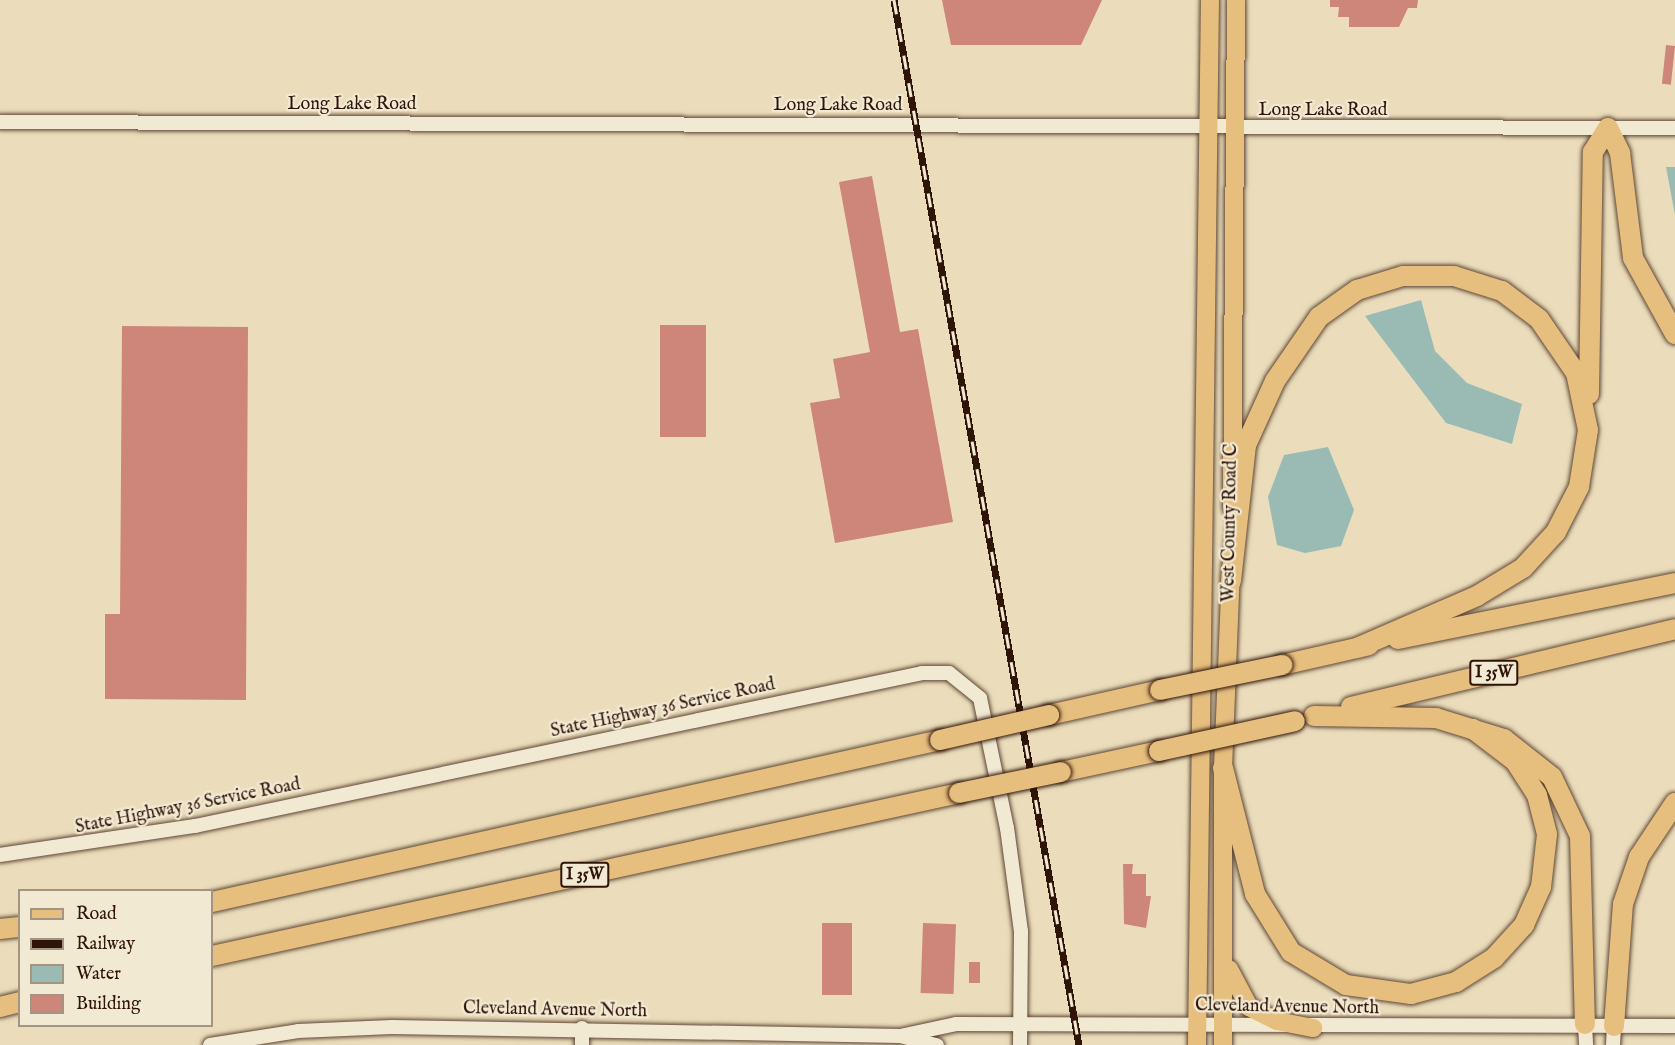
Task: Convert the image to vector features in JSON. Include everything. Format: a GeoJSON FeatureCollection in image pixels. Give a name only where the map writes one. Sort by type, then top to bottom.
{"type":"FeatureCollection","features":[{"type":"Feature","properties":{"kind":"highway"},"geometry":{"type":"LineString","coordinates":[[1608,128],[1620,153],[1633,258],[1675,334]]}},
{"type":"Feature","properties":{"kind":"highway"},"geometry":{"type":"LineString","coordinates":[[1359,647],[1477,596],[1523,568],[1569,510],[1586,460],[1593,152],[1608,128]]}},
{"type":"Feature","properties":{"kind":"highway"},"geometry":{"type":"LineString","coordinates":[[1231,581],[1246,445],[1258,413],[1319,317],[1357,290],[1431,274],[1502,291],[1539,319],[1567,353],[1585,402],[1588,430]]}},
{"type":"Feature","properties":{"kind":"highway"},"geometry":{"type":"LineString","coordinates":[[213,903],[1160,690],[1675,583]]}},
{"type":"Feature","properties":{"kind":"highway","name":"I 35W"},"geometry":{"type":"LineString","coordinates":[[213,956],[1304,719],[1675,629]]}},
{"type":"Feature","properties":{"kind":"highway"},"geometry":{"type":"LineString","coordinates":[[1304,719],[1436,718],[1504,740],[1538,763],[1574,815],[1583,858],[1585,1024]]}},
{"type":"Feature","properties":{"kind":"highway"},"geometry":{"type":"LineString","coordinates":[[1223,768],[1255,894],[1291,952],[1346,985],[1411,994],[1456,982],[1494,958],[1524,925],[1541,887],[1547,844],[1537,795],[1515,761],[1473,729]]}},
{"type":"Feature","properties":{"kind":"highway"},"geometry":{"type":"LineString","coordinates":[[1614,1035],[1623,904],[1639,857],[1675,803]]}},
{"type":"Feature","properties":{"kind":"highway"},"geometry":{"type":"LineString","coordinates":[[0,929],[18,927]]}},
{"type":"Feature","properties":{"kind":"highway"},"geometry":{"type":"LineString","coordinates":[[0,999],[18,996]]}},
{"type":"Feature","properties":{"kind":"highway"},"geometry":{"type":"LineString","coordinates":[[0,1007],[18,1002]]}},
{"type":"Feature","properties":{"kind":"main road","name":"West County Road C"},"geometry":{"type":"LineString","coordinates":[[1197,1045],[1210,0]]}},
{"type":"Feature","properties":{"kind":"main road","name":"West County Road C"},"geometry":{"type":"LineString","coordinates":[[1223,1045],[1223,768],[1231,581],[1236,0]]}},
{"type":"Feature","properties":{"kind":"main road"},"geometry":{"type":"LineString","coordinates":[[1224,945],[1232,982],[1249,1007],[1277,1021],[1313,1028]]}},
{"type":"Feature","properties":{"kind":"street","name":"Long Lake Road"},"geometry":{"type":"LineString","coordinates":[[0,122],[1234,130],[1675,129]]}},
{"type":"Feature","properties":{"kind":"street","name":"State Highway 36 Service Road"},"geometry":{"type":"LineString","coordinates":[[0,855],[195,826],[922,673],[949,673],[972,687],[984,710],[1021,931],[1020,1045]]}},
{"type":"Feature","properties":{"kind":"street","name":"Cleveland Avenue North"},"geometry":{"type":"LineString","coordinates":[[900,1036],[956,1024],[1313,1028],[1585,1024],[1614,1035],[1675,1026]]}},
{"type":"Feature","properties":{"kind":"street"},"geometry":{"type":"LineString","coordinates":[[1585,1024],[1586,1045]]}},
{"type":"Feature","properties":{"kind":"street","name":"Cleveland Avenue North"},"geometry":{"type":"LineString","coordinates":[[210,1045],[335,1027],[582,1028],[900,1036],[937,1045]]}},
{"type":"Feature","properties":{"kind":"street"},"geometry":{"type":"LineString","coordinates":[[582,1028],[582,1045]]}},
{"type":"Feature","properties":{"kind":"water"},"geometry":{"type":"Polygon","coordinates":[[[1666,167],[1675,167],[1675,215],[1666,167]]]}},
{"type":"Feature","properties":{"kind":"water"},"geometry":{"type":"Polygon","coordinates":[[[1421,300],[1435,351],[1467,383],[1522,404],[1512,444],[1446,423],[1365,316],[1421,300]]]}},
{"type":"Feature","properties":{"kind":"water"},"geometry":{"type":"Polygon","coordinates":[[[1328,447],[1354,510],[1341,546],[1305,553],[1277,545],[1268,497],[1284,455],[1328,447]]]}},
{"type":"Feature","properties":{"kind":"building"},"geometry":{"type":"Polygon","coordinates":[[[942,0],[1102,0],[1081,45],[951,45],[942,0]]]}},
{"type":"Feature","properties":{"kind":"building"},"geometry":{"type":"Polygon","coordinates":[[[1330,0],[1418,0],[1417,8],[1408,8],[1399,27],[1349,27],[1349,17],[1338,17],[1339,7],[1330,7],[1330,0]]]}},
{"type":"Feature","properties":{"kind":"building"},"geometry":{"type":"Polygon","coordinates":[[[1666,45],[1675,46],[1671,85],[1662,84],[1666,45]]]}},
{"type":"Feature","properties":{"kind":"building"},"geometry":{"type":"Polygon","coordinates":[[[872,176],[900,332],[918,329],[953,522],[835,543],[810,403],[840,398],[833,359],[870,352],[839,182],[872,176]]]}},
{"type":"Feature","properties":{"kind":"building"},"geometry":{"type":"Polygon","coordinates":[[[660,325],[706,325],[706,437],[660,437],[660,325]]]}},
{"type":"Feature","properties":{"kind":"building"},"geometry":{"type":"Polygon","coordinates":[[[122,326],[248,327],[246,700],[105,699],[105,614],[120,614],[122,326]]]}},
{"type":"Feature","properties":{"kind":"building"},"geometry":{"type":"Polygon","coordinates":[[[1123,864],[1133,864],[1132,874],[1146,874],[1146,896],[1151,896],[1146,928],[1124,924],[1123,864]]]}},
{"type":"Feature","properties":{"kind":"building"},"geometry":{"type":"Polygon","coordinates":[[[822,923],[852,923],[852,995],[822,995],[822,923]]]}},
{"type":"Feature","properties":{"kind":"building"},"geometry":{"type":"Polygon","coordinates":[[[923,923],[956,924],[954,994],[921,993],[923,923]]]}},
{"type":"Feature","properties":{"kind":"building"},"geometry":{"type":"Polygon","coordinates":[[[969,962],[980,962],[980,983],[969,983],[969,962]]]}},
{"type":"Feature","properties":{"kind":"railway"},"geometry":{"type":"LineString","coordinates":[[894,0],[1079,1045]]}}]}
